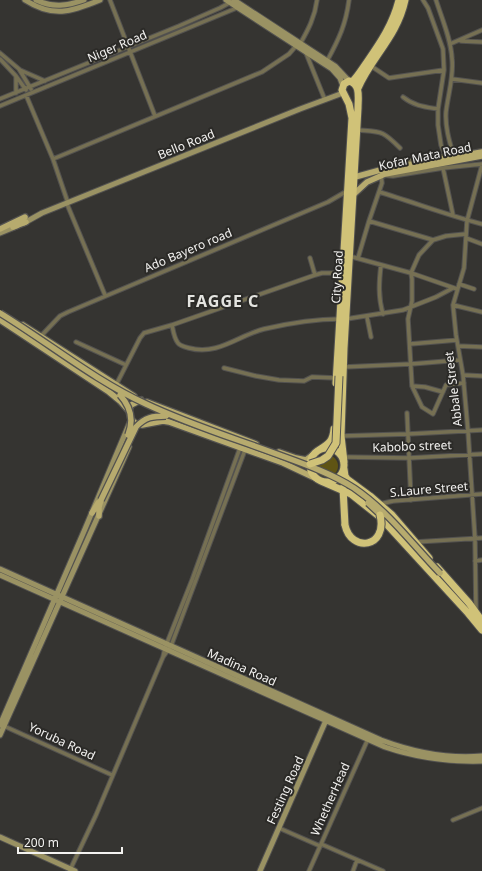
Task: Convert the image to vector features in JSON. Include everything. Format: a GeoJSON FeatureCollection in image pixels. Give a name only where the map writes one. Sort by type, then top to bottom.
{"type":"FeatureCollection","features":[{"type":"Feature","properties":{"kind":"highway","name":"City Road"},"geometry":{"type":"LineString","coordinates":[[343,319],[343,273],[351,192],[355,177],[358,90],[371,66],[394,30],[405,0]]}},
{"type":"Feature","properties":{"kind":"highway"},"geometry":{"type":"LineString","coordinates":[[346,87],[360,72],[387,33],[393,21],[396,2]]}},
{"type":"Feature","properties":{"kind":"highway"},"geometry":{"type":"LineString","coordinates":[[356,84],[358,90],[352,97],[346,87],[356,84]]}},
{"type":"Feature","properties":{"kind":"highway","name":"City Road"},"geometry":{"type":"LineString","coordinates":[[334,436],[349,256],[352,118],[346,87]]}},
{"type":"Feature","properties":{"kind":"highway","name":"City Road"},"geometry":{"type":"LineString","coordinates":[[339,372],[344,525],[349,535],[356,542],[370,542],[378,536],[381,530],[382,526],[380,515]]}},
{"type":"Feature","properties":{"kind":"highway"},"geometry":{"type":"LineString","coordinates":[[308,464],[322,460],[328,456],[336,443],[339,372]]}},
{"type":"Feature","properties":{"kind":"highway"},"geometry":{"type":"LineString","coordinates":[[334,436],[330,443],[317,452],[311,460],[310,467],[312,474],[319,480],[343,490],[363,502],[380,517],[450,588],[469,603],[482,621]]}},
{"type":"Feature","properties":{"kind":"highway"},"geometry":{"type":"LineString","coordinates":[[317,452],[324,449],[334,450],[339,453],[344,474],[347,479],[392,515],[415,542],[482,630]]}},
{"type":"Feature","properties":{"kind":"highway"},"geometry":{"type":"LineString","coordinates":[[319,480],[330,482],[335,481],[343,466]]}},
{"type":"Feature","properties":{"kind":"main road"},"geometry":{"type":"LineString","coordinates":[[25,0],[41,9],[60,12],[79,8],[100,0]]}},
{"type":"Feature","properties":{"kind":"main road"},"geometry":{"type":"LineString","coordinates":[[36,0],[50,5],[65,6],[84,0]]}},
{"type":"Feature","properties":{"kind":"main road"},"geometry":{"type":"LineString","coordinates":[[231,1],[298,45],[335,66],[346,87]]}},
{"type":"Feature","properties":{"kind":"main road"},"geometry":{"type":"LineString","coordinates":[[298,45],[337,73],[346,87]]}},
{"type":"Feature","properties":{"kind":"main road","name":"Bello Road"},"geometry":{"type":"LineString","coordinates":[[26,220],[286,114],[325,100],[346,87]]}},
{"type":"Feature","properties":{"kind":"main road","name":"Kofar Mata Road"},"geometry":{"type":"LineString","coordinates":[[351,192],[383,172],[482,151]]}},
{"type":"Feature","properties":{"kind":"main road","name":"Kofar Mata Road"},"geometry":{"type":"LineString","coordinates":[[355,177],[482,156]]}},
{"type":"Feature","properties":{"kind":"main road"},"geometry":{"type":"LineString","coordinates":[[2,229],[26,220]]}},
{"type":"Feature","properties":{"kind":"main road"},"geometry":{"type":"LineString","coordinates":[[0,310],[141,400],[296,458],[306,460],[317,452]]}},
{"type":"Feature","properties":{"kind":"main road"},"geometry":{"type":"LineString","coordinates":[[0,313],[104,382],[147,405],[308,464],[341,480],[390,518],[450,588]]}},
{"type":"Feature","properties":{"kind":"main road"},"geometry":{"type":"LineString","coordinates":[[0,319],[120,395],[166,416],[322,475],[353,492],[380,515],[439,575]]}},
{"type":"Feature","properties":{"kind":"main road"},"geometry":{"type":"LineString","coordinates":[[0,319],[109,392],[120,401],[129,412],[131,419],[135,423],[144,424],[163,421],[170,422],[301,470],[319,480]]}},
{"type":"Feature","properties":{"kind":"main road"},"geometry":{"type":"LineString","coordinates":[[99,516],[100,500],[129,433],[131,424],[130,410],[120,395]]}},
{"type":"Feature","properties":{"kind":"main road"},"geometry":{"type":"LineString","coordinates":[[129,412],[131,405],[141,400]]}},
{"type":"Feature","properties":{"kind":"main road"},"geometry":{"type":"LineString","coordinates":[[58,598],[99,516],[133,438],[144,424],[149,422],[153,413],[151,405],[147,402]]}},
{"type":"Feature","properties":{"kind":"main road"},"geometry":{"type":"LineString","coordinates":[[92,513],[97,506],[136,427],[140,422],[150,417],[166,416]]}},
{"type":"Feature","properties":{"kind":"main road"},"geometry":{"type":"LineString","coordinates":[[0,735],[2,725],[58,598],[131,419]]}},
{"type":"Feature","properties":{"kind":"main road","name":"Madina Road"},"geometry":{"type":"LineString","coordinates":[[0,570],[58,598],[327,718],[394,750],[426,758],[462,762],[482,761]]}},
{"type":"Feature","properties":{"kind":"main road","name":"Madina Road"},"geometry":{"type":"LineString","coordinates":[[0,575],[58,598]]}},
{"type":"Feature","properties":{"kind":"main road","name":"Festing Road"},"geometry":{"type":"LineString","coordinates":[[260,871],[327,718]]}},
{"type":"Feature","properties":{"kind":"main road","name":"Madina Road"},"geometry":{"type":"LineString","coordinates":[[368,737],[427,753],[453,756],[482,756]]}},
{"type":"Feature","properties":{"kind":"main road"},"geometry":{"type":"LineString","coordinates":[[0,837],[72,870]]}},
{"type":"Feature","properties":{"kind":"street"},"geometry":{"type":"LineString","coordinates":[[110,0],[155,116]]}},
{"type":"Feature","properties":{"kind":"street"},"geometry":{"type":"LineString","coordinates":[[53,158],[262,72],[289,54],[298,45],[310,25],[317,0]]}},
{"type":"Feature","properties":{"kind":"street"},"geometry":{"type":"LineString","coordinates":[[327,61],[338,42],[344,25],[349,0]]}},
{"type":"Feature","properties":{"kind":"street"},"geometry":{"type":"LineString","coordinates":[[423,0],[428,8],[443,49],[444,70],[438,109],[438,125],[445,155]]}},
{"type":"Feature","properties":{"kind":"street"},"geometry":{"type":"LineString","coordinates":[[436,0],[450,44],[453,60],[452,80],[446,113],[447,133],[453,154]]}},
{"type":"Feature","properties":{"kind":"street","name":"Niger Road"},"geometry":{"type":"LineString","coordinates":[[0,100],[16,92],[179,26],[220,8],[231,1]]}},
{"type":"Feature","properties":{"kind":"street","name":"Niger Road"},"geometry":{"type":"LineString","coordinates":[[0,106],[241,7]]}},
{"type":"Feature","properties":{"kind":"street"},"geometry":{"type":"LineString","coordinates":[[179,26],[181,31]]}},
{"type":"Feature","properties":{"kind":"street"},"geometry":{"type":"LineString","coordinates":[[450,44],[482,30]]}},
{"type":"Feature","properties":{"kind":"street"},"geometry":{"type":"LineString","coordinates":[[460,40],[482,42]]}},
{"type":"Feature","properties":{"kind":"street"},"geometry":{"type":"LineString","coordinates":[[306,52],[325,100]]}},
{"type":"Feature","properties":{"kind":"street"},"geometry":{"type":"LineString","coordinates":[[0,53],[19,69],[45,81]]}},
{"type":"Feature","properties":{"kind":"street"},"geometry":{"type":"LineString","coordinates":[[0,59],[16,76],[25,89],[105,295]]}},
{"type":"Feature","properties":{"kind":"street"},"geometry":{"type":"LineString","coordinates":[[371,66],[389,78],[444,70]]}},
{"type":"Feature","properties":{"kind":"street"},"geometry":{"type":"LineString","coordinates":[[19,69],[33,92]]}},
{"type":"Feature","properties":{"kind":"street"},"geometry":{"type":"LineString","coordinates":[[16,76],[16,92]]}},
{"type":"Feature","properties":{"kind":"street"},"geometry":{"type":"LineString","coordinates":[[452,80],[482,83]]}},
{"type":"Feature","properties":{"kind":"street"},"geometry":{"type":"LineString","coordinates":[[404,97],[415,105],[438,109]]}},
{"type":"Feature","properties":{"kind":"street"},"geometry":{"type":"LineString","coordinates":[[357,130],[381,132],[386,134],[400,148]]}},
{"type":"Feature","properties":{"kind":"street"},"geometry":{"type":"LineString","coordinates":[[358,258],[382,183],[385,166],[445,155],[482,151]]}},
{"type":"Feature","properties":{"kind":"street"},"geometry":{"type":"LineString","coordinates":[[383,172],[393,176],[482,164]]}},
{"type":"Feature","properties":{"kind":"street","name":"Abbale Street"},"geometry":{"type":"LineString","coordinates":[[476,614],[475,539],[468,431],[464,383],[453,306],[455,288],[459,284],[464,268],[467,221],[481,176],[482,164]]}},
{"type":"Feature","properties":{"kind":"street"},"geometry":{"type":"LineString","coordinates":[[444,168],[453,215]]}},
{"type":"Feature","properties":{"kind":"street","name":"Ado Bayero road"},"geometry":{"type":"LineString","coordinates":[[41,336],[60,316],[105,295],[351,192]]}},
{"type":"Feature","properties":{"kind":"street"},"geometry":{"type":"LineString","coordinates":[[378,192],[453,215],[467,221],[482,224]]}},
{"type":"Feature","properties":{"kind":"street"},"geometry":{"type":"LineString","coordinates":[[369,221],[433,240]]}},
{"type":"Feature","properties":{"kind":"street"},"geometry":{"type":"LineString","coordinates":[[464,383],[447,385],[435,413],[432,414],[422,407],[412,386],[408,319],[412,302],[411,272],[419,255],[433,240],[446,236],[466,236],[482,244]]}},
{"type":"Feature","properties":{"kind":"street"},"geometry":{"type":"LineString","coordinates":[[349,256],[411,272],[455,288]]}},
{"type":"Feature","properties":{"kind":"street"},"geometry":{"type":"LineString","coordinates":[[310,258],[315,275]]}},
{"type":"Feature","properties":{"kind":"street"},"geometry":{"type":"LineString","coordinates":[[381,265],[379,301],[383,314]]}},
{"type":"Feature","properties":{"kind":"street"},"geometry":{"type":"LineString","coordinates":[[116,385],[141,335],[144,333],[172,325],[315,275],[322,273],[343,273]]}},
{"type":"Feature","properties":{"kind":"street"},"geometry":{"type":"LineString","coordinates":[[459,284],[474,289]]}},
{"type":"Feature","properties":{"kind":"street"},"geometry":{"type":"LineString","coordinates":[[172,325],[178,342],[184,347],[203,350],[233,343],[263,329],[309,320],[343,319],[403,310],[455,288]]}},
{"type":"Feature","properties":{"kind":"street"},"geometry":{"type":"LineString","coordinates":[[453,306],[482,312]]}},
{"type":"Feature","properties":{"kind":"street"},"geometry":{"type":"LineString","coordinates":[[367,316],[371,337]]}},
{"type":"Feature","properties":{"kind":"street"},"geometry":{"type":"LineString","coordinates":[[410,344],[457,340]]}},
{"type":"Feature","properties":{"kind":"street"},"geometry":{"type":"LineString","coordinates":[[76,342],[126,365]]}},
{"type":"Feature","properties":{"kind":"street"},"geometry":{"type":"LineString","coordinates":[[458,346],[482,347]]}},
{"type":"Feature","properties":{"kind":"street"},"geometry":{"type":"LineString","coordinates":[[224,368],[279,380],[304,381],[312,377],[339,372],[460,360]]}},
{"type":"Feature","properties":{"kind":"street"},"geometry":{"type":"LineString","coordinates":[[463,375],[482,376]]}},
{"type":"Feature","properties":{"kind":"street"},"geometry":{"type":"LineString","coordinates":[[412,386],[425,386],[443,392]]}},
{"type":"Feature","properties":{"kind":"street"},"geometry":{"type":"LineString","coordinates":[[407,413],[411,500]]}},
{"type":"Feature","properties":{"kind":"street"},"geometry":{"type":"LineString","coordinates":[[334,436],[482,430]]}},
{"type":"Feature","properties":{"kind":"street"},"geometry":{"type":"LineString","coordinates":[[72,870],[168,647],[242,449]]}},
{"type":"Feature","properties":{"kind":"street","name":"Kabobo street"},"geometry":{"type":"LineString","coordinates":[[343,466],[409,458],[482,454]]}},
{"type":"Feature","properties":{"kind":"street","name":"S.Laure Street"},"geometry":{"type":"LineString","coordinates":[[379,504],[393,501],[482,494]]}},
{"type":"Feature","properties":{"kind":"street"},"geometry":{"type":"LineString","coordinates":[[415,542],[482,538]]}},
{"type":"Feature","properties":{"kind":"street"},"geometry":{"type":"LineString","coordinates":[[475,560],[482,560]]}},
{"type":"Feature","properties":{"kind":"street","name":"Yoruba Road"},"geometry":{"type":"LineString","coordinates":[[2,725],[112,775]]}},
{"type":"Feature","properties":{"kind":"street","name":"WhetherHead"},"geometry":{"type":"LineString","coordinates":[[309,871],[368,737]]}},
{"type":"Feature","properties":{"kind":"street"},"geometry":{"type":"LineString","coordinates":[[453,820],[482,808]]}},
{"type":"Feature","properties":{"kind":"street"},"geometry":{"type":"LineString","coordinates":[[279,828],[383,871]]}},
{"type":"Feature","properties":{"kind":"street"},"geometry":{"type":"LineString","coordinates":[[353,871],[358,860]]}},
{"type":"Feature","properties":{"kind":"shaded area"},"geometry":{"type":"Polygon","coordinates":[[[327,455],[335,458],[338,466],[335,474],[327,477],[319,474],[316,466],[319,458],[327,455]]]}},
{"type":"Feature","properties":{"kind":"district","name":"FAGGE C"},"geometry":{"type":"Point","coordinates":[223,301]}}]}
